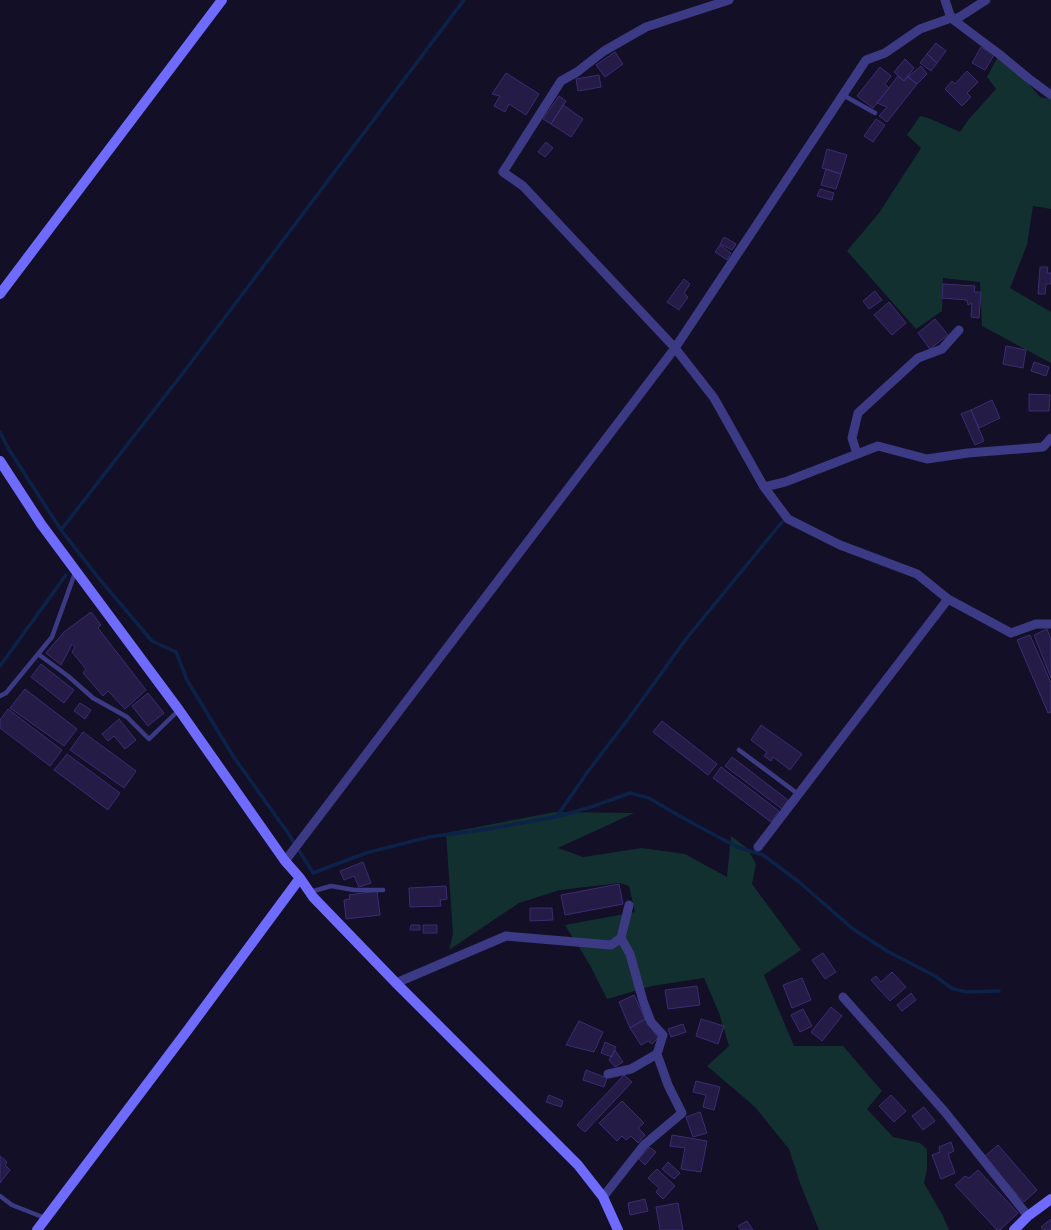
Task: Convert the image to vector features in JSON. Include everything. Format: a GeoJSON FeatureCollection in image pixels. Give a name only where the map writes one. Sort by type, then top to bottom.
{"type":"FeatureCollection","features":[{"type":"Feature","properties":{"kind":"street"},"geometry":{"type":"LineString","coordinates":[[0,294],[222,0]]}},
{"type":"Feature","properties":{"kind":"street"},"geometry":{"type":"LineString","coordinates":[[729,0],[646,27],[604,51],[577,72],[561,81],[503,172],[523,186],[675,348],[714,398],[764,487],[788,519],[840,545],[917,574],[948,598],[1010,633],[1036,624],[1051,624]]}},
{"type":"Feature","properties":{"kind":"street"},"geometry":{"type":"LineString","coordinates":[[945,0],[951,18],[1051,95]]}},
{"type":"Feature","properties":{"kind":"street"},"geometry":{"type":"LineString","coordinates":[[285,861],[675,348],[866,60],[885,53],[920,29],[951,18],[958,18],[986,0]]}},
{"type":"Feature","properties":{"kind":"street"},"geometry":{"type":"LineString","coordinates":[[857,454],[852,438],[858,413],[918,358],[942,349],[959,330]]}},
{"type":"Feature","properties":{"kind":"street"},"geometry":{"type":"LineString","coordinates":[[764,487],[785,482],[878,446],[927,459],[968,453],[1043,447],[1051,438]]}},
{"type":"Feature","properties":{"kind":"street"},"geometry":{"type":"LineString","coordinates":[[0,460],[41,524],[179,710],[285,861],[300,878],[313,897],[396,983],[578,1165],[603,1197],[618,1230]]}},
{"type":"Feature","properties":{"kind":"street"},"geometry":{"type":"LineString","coordinates":[[758,848],[948,598]]}},
{"type":"Feature","properties":{"kind":"street"},"geometry":{"type":"LineString","coordinates":[[36,1230],[187,1031],[300,878]]}},
{"type":"Feature","properties":{"kind":"street"},"geometry":{"type":"LineString","coordinates":[[396,983],[506,936],[612,945],[621,938],[629,905]]}},
{"type":"Feature","properties":{"kind":"street"},"geometry":{"type":"LineString","coordinates":[[603,1197],[644,1145],[682,1113],[668,1084],[657,1054],[663,1035],[651,1022],[643,1001],[630,954],[621,938]]}},
{"type":"Feature","properties":{"kind":"street"},"geometry":{"type":"LineString","coordinates":[[843,997],[945,1112],[1028,1216]]}},
{"type":"Feature","properties":{"kind":"street"},"geometry":{"type":"LineString","coordinates":[[608,1074],[631,1069],[657,1054]]}},
{"type":"Feature","properties":{"kind":"street"},"geometry":{"type":"LineString","coordinates":[[1014,1230],[1028,1216],[1051,1199]]}},
{"type":"Feature","properties":{"kind":"lane"},"geometry":{"type":"LineString","coordinates":[[842,95],[875,113]]}},
{"type":"Feature","properties":{"kind":"lane"},"geometry":{"type":"LineString","coordinates":[[0,696],[6,693],[52,637],[76,571]]}},
{"type":"Feature","properties":{"kind":"lane"},"geometry":{"type":"LineString","coordinates":[[38,654],[68,676],[92,698],[127,717],[149,739],[179,710]]}},
{"type":"Feature","properties":{"kind":"lane"},"geometry":{"type":"LineString","coordinates":[[739,750],[798,794]]}},
{"type":"Feature","properties":{"kind":"lane"},"geometry":{"type":"LineString","coordinates":[[310,892],[331,886],[354,890],[383,890]]}},
{"type":"Feature","properties":{"kind":"lane"},"geometry":{"type":"LineString","coordinates":[[0,1196],[12,1205],[45,1218]]}},
{"type":"Feature","properties":{"kind":"green space"},"geometry":{"type":"Polygon","coordinates":[[[1001,51],[1040,97],[1051,99],[1051,209],[1033,206],[1027,245],[1010,288],[1051,312],[1051,363],[982,326],[980,282],[943,278],[942,311],[916,329],[847,251],[879,213],[921,148],[907,135],[920,116],[931,119],[960,132],[969,119],[996,89],[987,77],[1001,51]]]}},
{"type":"Feature","properties":{"kind":"green space"},"geometry":{"type":"Polygon","coordinates":[[[555,812],[634,813],[558,848],[583,857],[642,848],[685,854],[727,877],[731,836],[747,848],[756,864],[752,884],[801,950],[764,975],[794,1046],[843,1046],[882,1091],[867,1109],[893,1137],[920,1143],[927,1149],[927,1169],[924,1183],[943,1216],[949,1230],[819,1230],[800,1183],[789,1149],[755,1107],[707,1066],[729,1046],[719,1013],[704,978],[652,986],[607,999],[590,965],[565,925],[635,912],[629,886],[620,883],[560,890],[519,903],[449,950],[453,934],[446,833],[555,812]]]}},
{"type":"Feature","properties":{"kind":"building"},"geometry":{"type":"Polygon","coordinates":[[[936,43],[946,51],[937,63],[927,54],[936,43]]]}},
{"type":"Feature","properties":{"kind":"building"},"geometry":{"type":"Polygon","coordinates":[[[981,47],[994,55],[985,70],[972,63],[981,47]]]}},
{"type":"Feature","properties":{"kind":"building"},"geometry":{"type":"Polygon","coordinates":[[[615,52],[623,64],[605,77],[596,65],[615,52]]]}},
{"type":"Feature","properties":{"kind":"building"},"geometry":{"type":"Polygon","coordinates":[[[927,54],[937,63],[931,71],[920,63],[927,54]]]}},
{"type":"Feature","properties":{"kind":"building"},"geometry":{"type":"Polygon","coordinates":[[[905,59],[914,68],[904,81],[894,72],[905,59]]]}},
{"type":"Feature","properties":{"kind":"building"},"geometry":{"type":"Polygon","coordinates":[[[921,66],[927,74],[917,84],[908,77],[921,66]]]}},
{"type":"Feature","properties":{"kind":"building"},"geometry":{"type":"Polygon","coordinates":[[[880,67],[891,76],[885,84],[889,88],[873,108],[857,96],[880,67]]]}},
{"type":"Feature","properties":{"kind":"building"},"geometry":{"type":"Polygon","coordinates":[[[967,71],[978,82],[967,93],[971,97],[962,106],[945,89],[952,81],[955,84],[967,71]]]}},
{"type":"Feature","properties":{"kind":"building"},"geometry":{"type":"Polygon","coordinates":[[[506,73],[539,94],[526,115],[509,104],[505,112],[494,106],[500,96],[492,94],[506,73]]]}},
{"type":"Feature","properties":{"kind":"building"},"geometry":{"type":"Polygon","coordinates":[[[599,75],[601,87],[578,91],[576,79],[599,75]]]}},
{"type":"Feature","properties":{"kind":"building"},"geometry":{"type":"Polygon","coordinates":[[[898,76],[904,81],[908,77],[917,84],[887,122],[879,116],[887,107],[877,103],[898,76]]]}},
{"type":"Feature","properties":{"kind":"building"},"geometry":{"type":"Polygon","coordinates":[[[559,96],[566,101],[551,124],[543,119],[559,96]]]}},
{"type":"Feature","properties":{"kind":"building"},"geometry":{"type":"Polygon","coordinates":[[[563,105],[583,119],[571,137],[551,124],[563,105]]]}},
{"type":"Feature","properties":{"kind":"building"},"geometry":{"type":"Polygon","coordinates":[[[876,119],[885,125],[873,142],[864,136],[876,119]]]}},
{"type":"Feature","properties":{"kind":"building"},"geometry":{"type":"Polygon","coordinates":[[[546,142],[553,148],[545,157],[538,152],[546,142]]]}},
{"type":"Feature","properties":{"kind":"building"},"geometry":{"type":"Polygon","coordinates":[[[827,149],[847,155],[841,174],[822,168],[827,149]]]}},
{"type":"Feature","properties":{"kind":"building"},"geometry":{"type":"Polygon","coordinates":[[[826,169],[841,174],[836,189],[821,185],[826,169]]]}},
{"type":"Feature","properties":{"kind":"building"},"geometry":{"type":"Polygon","coordinates":[[[820,189],[834,193],[832,200],[817,196],[820,189]]]}},
{"type":"Feature","properties":{"kind":"building"},"geometry":{"type":"Polygon","coordinates":[[[724,237],[736,244],[732,250],[720,244],[724,237]]]}},
{"type":"Feature","properties":{"kind":"building"},"geometry":{"type":"Polygon","coordinates":[[[720,245],[731,253],[727,260],[715,252],[720,245]]]}},
{"type":"Feature","properties":{"kind":"building"},"geometry":{"type":"Polygon","coordinates":[[[1040,267],[1048,267],[1047,273],[1051,273],[1051,284],[1046,284],[1045,294],[1038,294],[1040,267]]]}},
{"type":"Feature","properties":{"kind":"building"},"geometry":{"type":"Polygon","coordinates":[[[684,279],[690,284],[684,293],[688,297],[679,310],[667,302],[684,279]]]}},
{"type":"Feature","properties":{"kind":"building"},"geometry":{"type":"Polygon","coordinates":[[[943,284],[975,286],[974,292],[981,292],[979,318],[971,317],[972,303],[968,305],[967,300],[942,298],[943,284]]]}},
{"type":"Feature","properties":{"kind":"building"},"geometry":{"type":"Polygon","coordinates":[[[875,291],[882,300],[869,309],[863,301],[875,291]]]}},
{"type":"Feature","properties":{"kind":"building"},"geometry":{"type":"Polygon","coordinates":[[[889,302],[906,323],[892,335],[874,315],[889,302]]]}},
{"type":"Feature","properties":{"kind":"building"},"geometry":{"type":"Polygon","coordinates":[[[935,319],[948,335],[930,349],[918,333],[935,319]]]}},
{"type":"Feature","properties":{"kind":"building"},"geometry":{"type":"Polygon","coordinates":[[[1006,346],[1026,350],[1023,368],[1003,364],[1006,346]]]}},
{"type":"Feature","properties":{"kind":"building"},"geometry":{"type":"Polygon","coordinates":[[[1034,362],[1049,367],[1046,376],[1031,371],[1034,362]]]}},
{"type":"Feature","properties":{"kind":"building"},"geometry":{"type":"Polygon","coordinates":[[[1029,394],[1050,395],[1049,411],[1029,411],[1029,394]]]}},
{"type":"Feature","properties":{"kind":"building"},"geometry":{"type":"Polygon","coordinates":[[[992,400],[1000,418],[979,428],[971,410],[992,400]]]}},
{"type":"Feature","properties":{"kind":"building"},"geometry":{"type":"Polygon","coordinates":[[[971,410],[984,441],[975,445],[961,414],[971,410]]]}},
{"type":"Feature","properties":{"kind":"building"},"geometry":{"type":"Polygon","coordinates":[[[91,612],[101,625],[98,628],[146,690],[125,709],[108,691],[103,696],[83,673],[86,669],[72,652],[75,647],[72,644],[61,665],[46,653],[64,632],[91,612]]]}},
{"type":"Feature","properties":{"kind":"building"},"geometry":{"type":"Polygon","coordinates":[[[1047,629],[1051,639],[1051,678],[1034,635],[1047,629]]]}},
{"type":"Feature","properties":{"kind":"building"},"geometry":{"type":"Polygon","coordinates":[[[1030,635],[1051,683],[1051,712],[1048,713],[1017,640],[1030,635]]]}},
{"type":"Feature","properties":{"kind":"building"},"geometry":{"type":"Polygon","coordinates":[[[41,664],[74,690],[64,703],[31,677],[41,664]]]}},
{"type":"Feature","properties":{"kind":"building"},"geometry":{"type":"Polygon","coordinates":[[[25,689],[77,729],[64,746],[10,708],[25,689]]]}},
{"type":"Feature","properties":{"kind":"building"},"geometry":{"type":"Polygon","coordinates":[[[148,693],[164,713],[148,726],[132,706],[148,693]]]}},
{"type":"Feature","properties":{"kind":"building"},"geometry":{"type":"Polygon","coordinates":[[[80,703],[91,710],[85,719],[74,711],[80,703]]]}},
{"type":"Feature","properties":{"kind":"building"},"geometry":{"type":"Polygon","coordinates":[[[8,709],[62,750],[50,766],[0,728],[0,720],[8,709]]]}},
{"type":"Feature","properties":{"kind":"building"},"geometry":{"type":"Polygon","coordinates":[[[119,719],[136,740],[125,749],[114,736],[108,741],[102,734],[119,719]]]}},
{"type":"Feature","properties":{"kind":"building"},"geometry":{"type":"Polygon","coordinates":[[[662,721],[717,764],[708,775],[653,732],[662,721]]]}},
{"type":"Feature","properties":{"kind":"building"},"geometry":{"type":"Polygon","coordinates":[[[761,725],[802,754],[790,770],[773,757],[771,761],[764,756],[767,752],[751,740],[761,725]]]}},
{"type":"Feature","properties":{"kind":"building"},"geometry":{"type":"Polygon","coordinates":[[[83,732],[136,771],[124,788],[70,750],[83,732]]]}},
{"type":"Feature","properties":{"kind":"building"},"geometry":{"type":"Polygon","coordinates":[[[67,754],[120,793],[108,810],[54,770],[67,754]]]}},
{"type":"Feature","properties":{"kind":"building"},"geometry":{"type":"Polygon","coordinates":[[[732,757],[788,800],[782,809],[725,766],[732,757]]]}},
{"type":"Feature","properties":{"kind":"building"},"geometry":{"type":"Polygon","coordinates":[[[721,767],[779,811],[771,822],[713,778],[721,767]]]}},
{"type":"Feature","properties":{"kind":"building"},"geometry":{"type":"Polygon","coordinates":[[[363,862],[371,883],[359,887],[354,876],[344,880],[340,871],[363,862]]]}},
{"type":"Feature","properties":{"kind":"building"},"geometry":{"type":"Polygon","coordinates":[[[619,884],[623,904],[565,915],[561,895],[619,884]]]}},
{"type":"Feature","properties":{"kind":"building"},"geometry":{"type":"Polygon","coordinates":[[[446,886],[447,899],[440,900],[441,906],[410,907],[409,888],[446,886]]]}},
{"type":"Feature","properties":{"kind":"building"},"geometry":{"type":"Polygon","coordinates":[[[377,891],[380,915],[346,919],[344,900],[350,899],[349,895],[377,891]]]}},
{"type":"Feature","properties":{"kind":"building"},"geometry":{"type":"Polygon","coordinates":[[[530,908],[552,908],[553,920],[530,921],[530,908]]]}},
{"type":"Feature","properties":{"kind":"building"},"geometry":{"type":"Polygon","coordinates":[[[411,925],[420,925],[420,930],[410,930],[411,925]]]}},
{"type":"Feature","properties":{"kind":"building"},"geometry":{"type":"Polygon","coordinates":[[[423,925],[437,925],[437,933],[423,933],[423,925]]]}},
{"type":"Feature","properties":{"kind":"building"},"geometry":{"type":"Polygon","coordinates":[[[823,953],[836,972],[825,979],[812,960],[823,953]]]}},
{"type":"Feature","properties":{"kind":"building"},"geometry":{"type":"Polygon","coordinates":[[[892,972],[906,987],[890,1001],[871,980],[876,976],[881,982],[892,972]]]}},
{"type":"Feature","properties":{"kind":"building"},"geometry":{"type":"Polygon","coordinates":[[[802,978],[811,1000],[792,1008],[783,985],[802,978]]]}},
{"type":"Feature","properties":{"kind":"building"},"geometry":{"type":"Polygon","coordinates":[[[697,986],[700,1005],[668,1009],[665,990],[697,986]]]}},
{"type":"Feature","properties":{"kind":"building"},"geometry":{"type":"Polygon","coordinates":[[[911,993],[916,1000],[902,1011],[897,1005],[911,993]]]}},
{"type":"Feature","properties":{"kind":"building"},"geometry":{"type":"Polygon","coordinates":[[[634,995],[645,1019],[630,1028],[619,1002],[634,995]]]}},
{"type":"Feature","properties":{"kind":"building"},"geometry":{"type":"Polygon","coordinates":[[[831,1007],[842,1016],[822,1041],[811,1032],[831,1007]]]}},
{"type":"Feature","properties":{"kind":"building"},"geometry":{"type":"Polygon","coordinates":[[[803,1009],[812,1026],[800,1032],[791,1015],[803,1009]]]}},
{"type":"Feature","properties":{"kind":"building"},"geometry":{"type":"Polygon","coordinates":[[[645,1019],[658,1038],[652,1044],[648,1041],[641,1045],[630,1028],[645,1019]]]}},
{"type":"Feature","properties":{"kind":"building"},"geometry":{"type":"Polygon","coordinates":[[[701,1019],[724,1026],[718,1044],[696,1036],[701,1019]]]}},
{"type":"Feature","properties":{"kind":"building"},"geometry":{"type":"Polygon","coordinates":[[[579,1021],[603,1032],[594,1052],[566,1045],[579,1021]]]}},
{"type":"Feature","properties":{"kind":"building"},"geometry":{"type":"Polygon","coordinates":[[[683,1024],[686,1032],[671,1037],[668,1029],[683,1024]]]}},
{"type":"Feature","properties":{"kind":"building"},"geometry":{"type":"Polygon","coordinates":[[[605,1042],[616,1047],[612,1057],[601,1053],[605,1042]]]}},
{"type":"Feature","properties":{"kind":"building"},"geometry":{"type":"Polygon","coordinates":[[[615,1050],[623,1062],[615,1067],[609,1060],[615,1050]]]}},
{"type":"Feature","properties":{"kind":"building"},"geometry":{"type":"Polygon","coordinates":[[[586,1070],[607,1078],[604,1087],[583,1080],[586,1070]]]}},
{"type":"Feature","properties":{"kind":"building"},"geometry":{"type":"Polygon","coordinates":[[[624,1075],[632,1082],[585,1132],[577,1125],[624,1075]]]}},
{"type":"Feature","properties":{"kind":"building"},"geometry":{"type":"Polygon","coordinates":[[[696,1081],[720,1087],[714,1110],[703,1107],[706,1095],[693,1092],[696,1081]]]}},
{"type":"Feature","properties":{"kind":"building"},"geometry":{"type":"Polygon","coordinates":[[[549,1095],[563,1101],[561,1107],[546,1102],[549,1095]]]}},
{"type":"Feature","properties":{"kind":"building"},"geometry":{"type":"Polygon","coordinates":[[[891,1095],[906,1111],[894,1122],[879,1106],[891,1095]]]}},
{"type":"Feature","properties":{"kind":"building"},"geometry":{"type":"Polygon","coordinates":[[[622,1101],[644,1123],[638,1128],[645,1135],[638,1143],[631,1136],[626,1140],[622,1136],[617,1141],[599,1123],[622,1101]]]}},
{"type":"Feature","properties":{"kind":"building"},"geometry":{"type":"Polygon","coordinates":[[[924,1107],[935,1121],[923,1130],[912,1116],[924,1107]]]}},
{"type":"Feature","properties":{"kind":"building"},"geometry":{"type":"Polygon","coordinates":[[[700,1112],[707,1133],[693,1137],[686,1117],[700,1112]]]}},
{"type":"Feature","properties":{"kind":"building"},"geometry":{"type":"Polygon","coordinates":[[[672,1135],[707,1141],[701,1172],[681,1169],[685,1148],[670,1146],[672,1135]]]}},
{"type":"Feature","properties":{"kind":"building"},"geometry":{"type":"Polygon","coordinates":[[[951,1142],[954,1151],[948,1154],[955,1173],[941,1179],[932,1155],[940,1152],[939,1147],[951,1142]]]}},
{"type":"Feature","properties":{"kind":"building"},"geometry":{"type":"Polygon","coordinates":[[[998,1145],[1037,1190],[1024,1202],[984,1157],[998,1145]]]}},
{"type":"Feature","properties":{"kind":"building"},"geometry":{"type":"Polygon","coordinates":[[[649,1147],[656,1152],[645,1165],[639,1159],[649,1147]]]}},
{"type":"Feature","properties":{"kind":"building"},"geometry":{"type":"Polygon","coordinates":[[[0,1156],[7,1162],[5,1165],[10,1170],[0,1183],[0,1156]]]}},
{"type":"Feature","properties":{"kind":"building"},"geometry":{"type":"Polygon","coordinates":[[[668,1162],[680,1173],[674,1179],[662,1169],[668,1162]]]}},
{"type":"Feature","properties":{"kind":"building"},"geometry":{"type":"Polygon","coordinates":[[[657,1169],[675,1186],[663,1199],[656,1192],[659,1188],[648,1178],[657,1169]]]}},
{"type":"Feature","properties":{"kind":"building"},"geometry":{"type":"Polygon","coordinates":[[[978,1170],[1018,1213],[1000,1230],[997,1230],[955,1185],[965,1176],[969,1178],[978,1170]]]}},
{"type":"Feature","properties":{"kind":"building"},"geometry":{"type":"Polygon","coordinates":[[[645,1199],[648,1211],[630,1215],[628,1203],[645,1199]]]}},
{"type":"Feature","properties":{"kind":"building"},"geometry":{"type":"Polygon","coordinates":[[[678,1203],[683,1230],[660,1230],[656,1207],[678,1203]]]}},
{"type":"Feature","properties":{"kind":"building"},"geometry":{"type":"Polygon","coordinates":[[[1051,1219],[1051,1230],[1043,1230],[1041,1227],[1051,1219]]]}},
{"type":"Feature","properties":{"kind":"building"},"geometry":{"type":"Polygon","coordinates":[[[747,1221],[753,1230],[741,1230],[738,1226],[747,1221]]]}},
{"type":"Feature","properties":{"kind":"waterway"},"geometry":{"type":"LineString","coordinates":[[61,530],[186,369],[464,0]]}},
{"type":"Feature","properties":{"kind":"waterway"},"geometry":{"type":"LineString","coordinates":[[0,432],[8,448],[61,530],[101,581],[152,641],[176,652],[187,680],[233,756],[288,833],[313,873],[366,853],[429,837],[489,829],[560,816],[630,793],[649,798],[737,847],[763,855],[798,881],[853,929],[887,951],[935,976],[953,989],[967,992],[999,991]]}},
{"type":"Feature","properties":{"kind":"waterway"},"geometry":{"type":"LineString","coordinates":[[557,816],[589,770],[629,718],[686,639],[782,522]]}},
{"type":"Feature","properties":{"kind":"waterway"},"geometry":{"type":"LineString","coordinates":[[0,666],[66,575]]}}]}
